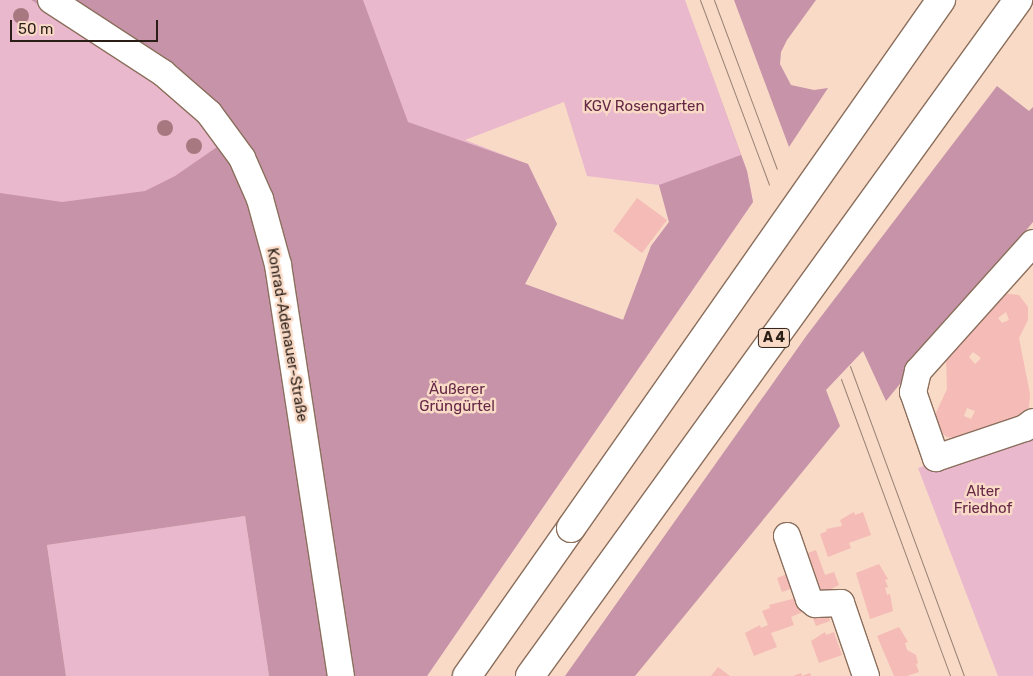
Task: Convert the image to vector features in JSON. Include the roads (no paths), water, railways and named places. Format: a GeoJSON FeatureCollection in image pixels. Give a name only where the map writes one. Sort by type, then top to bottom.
{"type":"FeatureCollection","features":[{"type":"Feature","properties":{"kind":"highway"},"geometry":{"type":"LineString","coordinates":[[467,676],[941,0]]}},
{"type":"Feature","properties":{"kind":"highway","name":"A 4"},"geometry":{"type":"LineString","coordinates":[[530,676],[1018,0]]}},
{"type":"Feature","properties":{"kind":"street","name":"Konrad-Adenauer-Straße"},"geometry":{"type":"LineString","coordinates":[[51,0],[163,73],[209,113],[242,158],[260,199],[278,265],[341,676]]}},
{"type":"Feature","properties":{"kind":"street"},"geometry":{"type":"LineString","coordinates":[[1033,243],[918,371],[913,392],[936,458],[1025,428],[1033,422]]}},
{"type":"Feature","properties":{"kind":"street"},"geometry":{"type":"LineString","coordinates":[[787,536],[809,599],[815,604],[841,604],[866,676]]}},
{"type":"Feature","properties":{"kind":"tram line"},"geometry":{"type":"LineString","coordinates":[[700,0],[769,185]]}},
{"type":"Feature","properties":{"kind":"tram line"},"geometry":{"type":"LineString","coordinates":[[714,0],[777,169]]}},
{"type":"Feature","properties":{"kind":"tram line"},"geometry":{"type":"LineString","coordinates":[[850,366],[964,676]]}},
{"type":"Feature","properties":{"kind":"tram line"},"geometry":{"type":"LineString","coordinates":[[841,379],[950,676]]}},
{"type":"Feature","properties":{"kind":"park label","name":"KGV Rosengarten"},"geometry":{"type":"Point","coordinates":[644,107]}},
{"type":"Feature","properties":{"kind":"park label","name":"Äußerer Grüngürtel"},"geometry":{"type":"Point","coordinates":[457,398]}},
{"type":"Feature","properties":{"kind":"park label","name":"Alter Friedhof"},"geometry":{"type":"Point","coordinates":[983,500]}}]}
